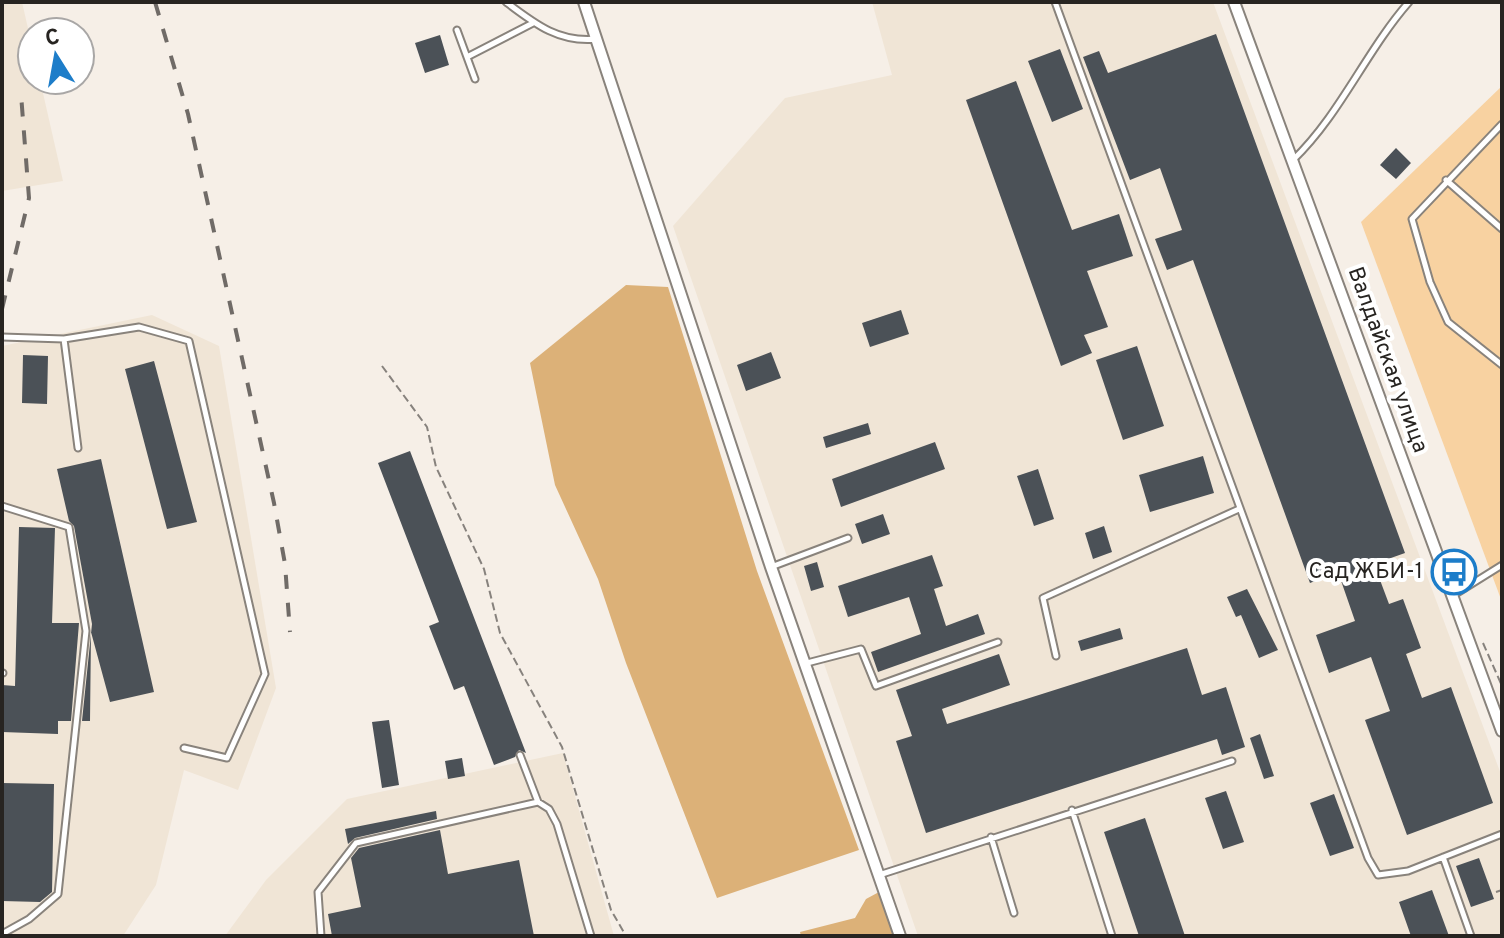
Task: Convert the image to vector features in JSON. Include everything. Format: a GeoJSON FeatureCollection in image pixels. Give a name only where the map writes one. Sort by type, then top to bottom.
{"type":"FeatureCollection","features":[{"type":"Feature","properties":{"kind":"street"},"geometry":{"type":"LineString","coordinates":[[584,2],[771,567],[900,936]]}},
{"type":"Feature","properties":{"kind":"street","name":"Валдайская улица"},"geometry":{"type":"LineString","coordinates":[[1234,2],[1502,731]]}},
{"type":"Feature","properties":{"kind":"lane"},"geometry":{"type":"LineString","coordinates":[[506,2],[533,23],[574,42],[597,39]]}},
{"type":"Feature","properties":{"kind":"lane"},"geometry":{"type":"LineString","coordinates":[[1055,2],[1368,858],[1378,875],[1408,871],[1502,834]]}},
{"type":"Feature","properties":{"kind":"lane"},"geometry":{"type":"LineString","coordinates":[[1292,160],[1316,137],[1383,32],[1409,2]]}},
{"type":"Feature","properties":{"kind":"lane"},"geometry":{"type":"LineString","coordinates":[[467,57],[533,23]]}},
{"type":"Feature","properties":{"kind":"lane"},"geometry":{"type":"LineString","coordinates":[[457,30],[475,79]]}},
{"type":"Feature","properties":{"kind":"lane"},"geometry":{"type":"LineString","coordinates":[[1502,124],[1412,219],[1448,322],[1502,365]]}},
{"type":"Feature","properties":{"kind":"lane"},"geometry":{"type":"LineString","coordinates":[[1446,180],[1502,229]]}},
{"type":"Feature","properties":{"kind":"lane"},"geometry":{"type":"LineString","coordinates":[[2,337],[64,339],[139,327],[189,341],[265,674],[227,758],[184,748]]}},
{"type":"Feature","properties":{"kind":"lane"},"geometry":{"type":"LineString","coordinates":[[64,339],[78,448]]}},
{"type":"Feature","properties":{"kind":"lane"},"geometry":{"type":"LineString","coordinates":[[2,506],[69,527],[86,631],[58,894],[29,919],[2,934]]}},
{"type":"Feature","properties":{"kind":"lane"},"geometry":{"type":"LineString","coordinates":[[1056,656],[1043,598],[1239,509]]}},
{"type":"Feature","properties":{"kind":"lane"},"geometry":{"type":"LineString","coordinates":[[771,567],[848,538]]}},
{"type":"Feature","properties":{"kind":"lane"},"geometry":{"type":"LineString","coordinates":[[1453,595],[1502,565]]}},
{"type":"Feature","properties":{"kind":"lane"},"geometry":{"type":"LineString","coordinates":[[807,663],[861,649],[876,686],[998,642]]}},
{"type":"Feature","properties":{"kind":"lane"},"geometry":{"type":"LineString","coordinates":[[520,755],[538,802],[549,809],[557,824],[591,936]]}},
{"type":"Feature","properties":{"kind":"lane"},"geometry":{"type":"LineString","coordinates":[[879,876],[1072,810],[1232,761]]}},
{"type":"Feature","properties":{"kind":"lane"},"geometry":{"type":"LineString","coordinates":[[321,936],[318,892],[356,843],[538,802]]}},
{"type":"Feature","properties":{"kind":"lane"},"geometry":{"type":"LineString","coordinates":[[1072,810],[1112,936]]}},
{"type":"Feature","properties":{"kind":"lane"},"geometry":{"type":"LineString","coordinates":[[991,837],[1014,913]]}},
{"type":"Feature","properties":{"kind":"lane"},"geometry":{"type":"LineString","coordinates":[[1443,857],[1471,936]]}},
{"type":"Feature","properties":{"kind":"path"},"geometry":{"type":"LineString","coordinates":[[382,366],[427,427],[436,467],[484,569],[500,633],[562,747],[611,910],[626,936]]}},
{"type":"Feature","properties":{"kind":"path"},"geometry":{"type":"LineString","coordinates":[[1481,640],[1502,686]]}},
{"type":"Feature","properties":{"kind":"path"},"geometry":{"type":"LineString","coordinates":[[1496,892],[1502,890]]}},
{"type":"Feature","properties":{"kind":"shaded area"},"geometry":{"type":"Polygon","coordinates":[[[2,2],[22,2],[25,16],[16,16],[16,96],[44,96],[63,181],[2,191],[2,2]]]}},
{"type":"Feature","properties":{"kind":"shaded area"},"geometry":{"type":"Polygon","coordinates":[[[872,2],[1213,2],[1502,777],[1502,936],[918,936],[673,226],[785,98],[892,75],[872,2]]]}},
{"type":"Feature","properties":{"kind":"shaded area"},"geometry":{"type":"Polygon","coordinates":[[[1502,86],[1502,602],[1361,222],[1502,86]]]}},
{"type":"Feature","properties":{"kind":"shaded area"},"geometry":{"type":"Polygon","coordinates":[[[626,285],[668,287],[757,571],[859,850],[717,898],[626,663],[598,579],[555,485],[530,363],[626,285]]]}},
{"type":"Feature","properties":{"kind":"shaded area"},"geometry":{"type":"Polygon","coordinates":[[[152,315],[219,346],[276,688],[238,790],[184,770],[156,885],[123,936],[2,936],[2,346],[152,315]]]}},
{"type":"Feature","properties":{"kind":"shaded area"},"geometry":{"type":"Polygon","coordinates":[[[563,753],[614,936],[225,936],[266,880],[347,799],[563,753]]]}},
{"type":"Feature","properties":{"kind":"shaded area"},"geometry":{"type":"Polygon","coordinates":[[[879,892],[893,936],[801,936],[800,932],[855,918],[866,899],[879,892]]]}},
{"type":"Feature","properties":{"kind":"building"},"geometry":{"type":"Polygon","coordinates":[[[1216,34],[1405,553],[1374,564],[1389,604],[1403,599],[1421,648],[1406,654],[1422,698],[1451,687],[1493,803],[1407,835],[1365,720],[1390,711],[1371,657],[1329,673],[1316,635],[1355,621],[1338,572],[1310,583],[1193,260],[1167,270],[1155,239],[1182,230],[1160,168],[1130,180],[1083,57],[1099,51],[1108,73],[1216,34]]]}},
{"type":"Feature","properties":{"kind":"building"},"geometry":{"type":"Polygon","coordinates":[[[440,35],[449,65],[425,73],[415,43],[440,35]]]}},
{"type":"Feature","properties":{"kind":"building"},"geometry":{"type":"Polygon","coordinates":[[[1060,49],[1083,109],[1052,122],[1028,61],[1060,49]]]}},
{"type":"Feature","properties":{"kind":"building"},"geometry":{"type":"Polygon","coordinates":[[[1016,81],[1072,230],[1119,214],[1133,256],[1087,271],[1108,327],[1084,335],[1092,353],[1061,366],[966,100],[1016,81]]]}},
{"type":"Feature","properties":{"kind":"building"},"geometry":{"type":"Polygon","coordinates":[[[1396,148],[1411,163],[1396,179],[1380,165],[1396,148]]]}},
{"type":"Feature","properties":{"kind":"building"},"geometry":{"type":"Polygon","coordinates":[[[901,310],[909,334],[870,347],[862,323],[901,310]]]}},
{"type":"Feature","properties":{"kind":"building"},"geometry":{"type":"Polygon","coordinates":[[[1137,346],[1164,426],[1123,440],[1096,360],[1137,346]]]}},
{"type":"Feature","properties":{"kind":"building"},"geometry":{"type":"Polygon","coordinates":[[[771,352],[781,378],[746,391],[737,365],[771,352]]]}},
{"type":"Feature","properties":{"kind":"building"},"geometry":{"type":"Polygon","coordinates":[[[23,355],[48,356],[47,404],[22,403],[23,355]]]}},
{"type":"Feature","properties":{"kind":"building"},"geometry":{"type":"Polygon","coordinates":[[[154,361],[197,522],[167,529],[125,369],[154,361]]]}},
{"type":"Feature","properties":{"kind":"building"},"geometry":{"type":"Polygon","coordinates":[[[868,423],[871,434],[826,448],[823,437],[868,423]]]}},
{"type":"Feature","properties":{"kind":"building"},"geometry":{"type":"Polygon","coordinates":[[[935,442],[945,469],[841,507],[832,479],[935,442]]]}},
{"type":"Feature","properties":{"kind":"building"},"geometry":{"type":"Polygon","coordinates":[[[410,451],[526,753],[519,750],[515,757],[494,765],[464,686],[454,690],[429,626],[439,622],[378,463],[410,451]]]}},
{"type":"Feature","properties":{"kind":"building"},"geometry":{"type":"Polygon","coordinates":[[[1203,456],[1214,493],[1150,512],[1139,475],[1203,456]]]}},
{"type":"Feature","properties":{"kind":"building"},"geometry":{"type":"Polygon","coordinates":[[[101,459],[154,692],[110,702],[91,632],[74,526],[69,521],[57,469],[101,459]]]}},
{"type":"Feature","properties":{"kind":"building"},"geometry":{"type":"Polygon","coordinates":[[[1038,469],[1054,519],[1034,526],[1017,476],[1038,469]]]}},
{"type":"Feature","properties":{"kind":"building"},"geometry":{"type":"Polygon","coordinates":[[[883,514],[890,534],[862,544],[855,524],[883,514]]]}},
{"type":"Feature","properties":{"kind":"building"},"geometry":{"type":"Polygon","coordinates":[[[1104,526],[1112,552],[1093,559],[1085,533],[1104,526]]]}},
{"type":"Feature","properties":{"kind":"building"},"geometry":{"type":"Polygon","coordinates":[[[19,527],[55,528],[52,623],[79,623],[71,721],[58,721],[58,734],[2,732],[2,685],[15,686],[19,527]]]}},
{"type":"Feature","properties":{"kind":"building"},"geometry":{"type":"Polygon","coordinates":[[[932,555],[943,586],[934,589],[946,626],[978,614],[985,634],[878,672],[871,652],[921,634],[909,597],[848,617],[838,586],[932,555]]]}},
{"type":"Feature","properties":{"kind":"building"},"geometry":{"type":"Polygon","coordinates":[[[817,562],[824,587],[811,591],[804,566],[817,562]]]}},
{"type":"Feature","properties":{"kind":"building"},"geometry":{"type":"Polygon","coordinates":[[[1247,589],[1278,650],[1259,658],[1241,615],[1236,617],[1227,597],[1247,589]]]}},
{"type":"Feature","properties":{"kind":"building"},"geometry":{"type":"Polygon","coordinates":[[[1120,628],[1123,639],[1081,651],[1078,641],[1120,628]]]}},
{"type":"Feature","properties":{"kind":"building"},"geometry":{"type":"Polygon","coordinates":[[[91,634],[90,721],[82,721],[91,634]]]}},
{"type":"Feature","properties":{"kind":"building"},"geometry":{"type":"Polygon","coordinates":[[[1187,648],[1202,695],[1226,687],[1245,747],[1222,755],[1217,739],[926,833],[896,741],[912,736],[896,690],[999,654],[1010,685],[942,709],[947,724],[1187,648]]]}},
{"type":"Feature","properties":{"kind":"building"},"geometry":{"type":"Polygon","coordinates":[[[389,720],[399,785],[382,788],[372,722],[389,720]]]}},
{"type":"Feature","properties":{"kind":"building"},"geometry":{"type":"Polygon","coordinates":[[[1260,734],[1274,776],[1264,779],[1250,738],[1260,734]]]}},
{"type":"Feature","properties":{"kind":"building"},"geometry":{"type":"Polygon","coordinates":[[[462,758],[465,776],[448,779],[445,761],[462,758]]]}},
{"type":"Feature","properties":{"kind":"building"},"geometry":{"type":"Polygon","coordinates":[[[2,783],[54,784],[52,892],[40,902],[2,901],[2,783]]]}},
{"type":"Feature","properties":{"kind":"building"},"geometry":{"type":"Polygon","coordinates":[[[1226,791],[1244,842],[1223,849],[1205,798],[1226,791]]]}},
{"type":"Feature","properties":{"kind":"building"},"geometry":{"type":"Polygon","coordinates":[[[1334,794],[1354,848],[1330,856],[1310,803],[1334,794]]]}},
{"type":"Feature","properties":{"kind":"building"},"geometry":{"type":"Polygon","coordinates":[[[436,811],[437,819],[355,838],[348,844],[345,829],[436,811]]]}},
{"type":"Feature","properties":{"kind":"building"},"geometry":{"type":"Polygon","coordinates":[[[1145,818],[1185,936],[1139,936],[1104,832],[1145,818]]]}},
{"type":"Feature","properties":{"kind":"building"},"geometry":{"type":"Polygon","coordinates":[[[440,830],[448,874],[519,860],[534,936],[332,936],[328,914],[361,907],[351,858],[359,848],[440,830]]]}},
{"type":"Feature","properties":{"kind":"building"},"geometry":{"type":"Polygon","coordinates":[[[1479,858],[1494,899],[1471,907],[1456,866],[1479,858]]]}},
{"type":"Feature","properties":{"kind":"building"},"geometry":{"type":"Polygon","coordinates":[[[1432,890],[1449,936],[1411,936],[1399,902],[1432,890]]]}},
{"type":"Feature","properties":{"kind":"railway"},"geometry":{"type":"LineString","coordinates":[[155,2],[188,114],[274,503],[285,564],[290,632]]}},
{"type":"Feature","properties":{"kind":"railway"},"geometry":{"type":"LineString","coordinates":[[2,309],[29,198],[21,96]]}},
{"type":"Feature","properties":{"kind":"place","name":"Сад ЖБИ-1"},"geometry":{"type":"Point","coordinates":[1454,572]}}]}
